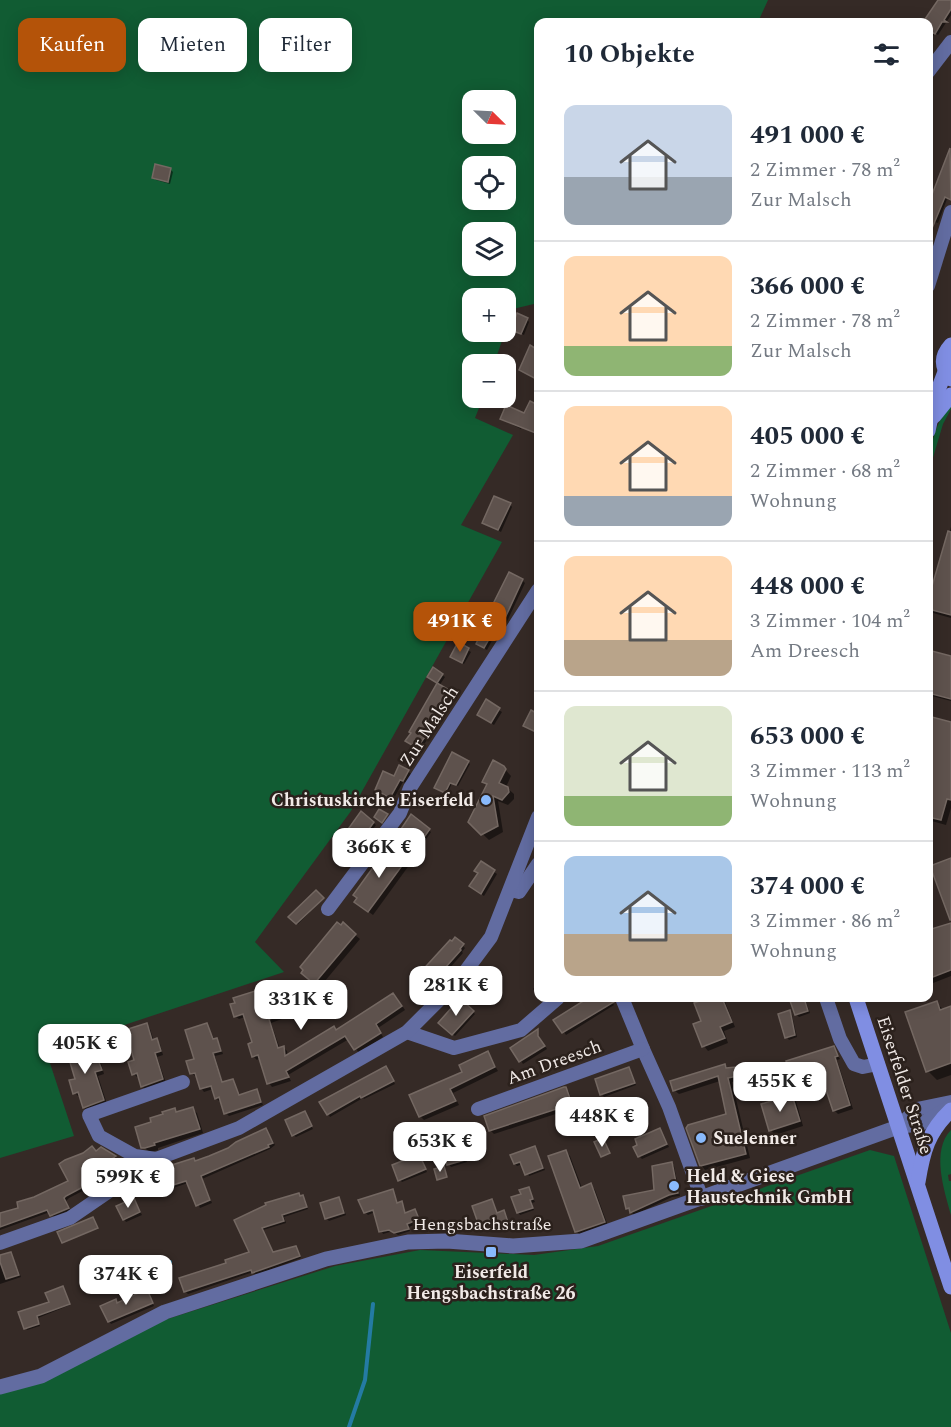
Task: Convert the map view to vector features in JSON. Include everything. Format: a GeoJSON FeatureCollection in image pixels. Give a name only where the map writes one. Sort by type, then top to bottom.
{"type":"FeatureCollection","features":[{"type":"Feature","properties":{"kind":"main road"},"geometry":{"type":"LineString","coordinates":[[933,409],[935,398],[948,376],[943,358],[945,351],[951,345]]}},
{"type":"Feature","properties":{"kind":"main road"},"geometry":{"type":"LineString","coordinates":[[933,421],[951,395]]}},
{"type":"Feature","properties":{"kind":"main road","name":"Eiserfelder Straße"},"geometry":{"type":"LineString","coordinates":[[857,1002],[951,1287]]}},
{"type":"Feature","properties":{"kind":"main road"},"geometry":{"type":"LineString","coordinates":[[918,1185],[921,1159],[929,1136],[951,1106]]}},
{"type":"Feature","properties":{"kind":"street"},"geometry":{"type":"LineString","coordinates":[[933,64],[951,42]]}},
{"type":"Feature","properties":{"kind":"street"},"geometry":{"type":"LineString","coordinates":[[933,270],[951,212]]}},
{"type":"Feature","properties":{"kind":"street","name":"Zur Malsch"},"geometry":{"type":"LineString","coordinates":[[328,909],[400,813],[410,789],[534,596]]}},
{"type":"Feature","properties":{"kind":"street"},"geometry":{"type":"LineString","coordinates":[[0,1243],[70,1218],[156,1159],[239,1128],[407,1032],[459,980],[491,937],[534,828]]}},
{"type":"Feature","properties":{"kind":"street"},"geometry":{"type":"LineString","coordinates":[[511,890],[519,892],[534,870]]}},
{"type":"Feature","properties":{"kind":"street"},"geometry":{"type":"LineString","coordinates":[[407,1032],[454,1048],[521,1030],[553,1002]]}},
{"type":"Feature","properties":{"kind":"street"},"geometry":{"type":"LineString","coordinates":[[624,1002],[669,1107],[702,1199]]}},
{"type":"Feature","properties":{"kind":"street"},"geometry":{"type":"LineString","coordinates":[[827,1002],[840,1039],[854,1064],[863,1066],[878,1064]]}},
{"type":"Feature","properties":{"kind":"street","name":"Am Dreesch"},"geometry":{"type":"LineString","coordinates":[[478,1109],[643,1050]]}},
{"type":"Feature","properties":{"kind":"street"},"geometry":{"type":"LineString","coordinates":[[156,1159],[135,1156],[99,1136],[89,1115],[183,1082]]}},
{"type":"Feature","properties":{"kind":"street"},"geometry":{"type":"LineString","coordinates":[[898,1127],[921,1124],[951,1106]]}},
{"type":"Feature","properties":{"kind":"street","name":"Hengsbachstraße"},"geometry":{"type":"LineString","coordinates":[[0,1387],[41,1376],[165,1312],[327,1259],[408,1242],[447,1241],[513,1246],[582,1241],[898,1127]]}},
{"type":"Feature","properties":{"kind":"green space"},"geometry":{"type":"Polygon","coordinates":[[[0,0],[768,0],[760,18],[534,18],[534,304],[516,308],[516,288],[462,288],[462,342],[502,342],[497,354],[462,354],[462,408],[479,408],[475,418],[513,435],[461,525],[502,542],[351,811],[255,942],[284,972],[46,1051],[74,1136],[0,1158],[0,0]]]}},
{"type":"Feature","properties":{"kind":"green space"},"geometry":{"type":"Polygon","coordinates":[[[951,404],[933,458],[934,436],[951,404]]]}},
{"type":"Feature","properties":{"kind":"green space"},"geometry":{"type":"Polygon","coordinates":[[[951,1130],[951,1174],[948,1175],[951,1181],[951,1215],[940,1159],[945,1138],[951,1130]]]}},
{"type":"Feature","properties":{"kind":"green space"},"geometry":{"type":"Polygon","coordinates":[[[870,1150],[894,1156],[951,1333],[951,1427],[0,1427],[0,1392],[161,1321],[335,1266],[420,1250],[534,1255],[598,1246],[870,1150]]]}},
{"type":"Feature","properties":{"kind":"building"},"geometry":{"type":"Polygon","coordinates":[[[938,0],[951,0],[951,9],[944,20],[947,22],[942,22],[935,34],[933,33],[933,18],[926,18],[938,0]]]}},
{"type":"Feature","properties":{"kind":"building"},"geometry":{"type":"Polygon","coordinates":[[[950,148],[951,200],[945,197],[933,226],[933,192],[950,148]]]}},
{"type":"Feature","properties":{"kind":"building"},"geometry":{"type":"Polygon","coordinates":[[[155,164],[171,168],[168,182],[152,178],[155,164]]]}},
{"type":"Feature","properties":{"kind":"building"},"geometry":{"type":"Polygon","coordinates":[[[517,313],[528,318],[521,334],[516,332],[517,313]]]}},
{"type":"Feature","properties":{"kind":"building"},"geometry":{"type":"Polygon","coordinates":[[[530,345],[534,348],[534,378],[519,370],[530,345]]]}},
{"type":"Feature","properties":{"kind":"building"},"geometry":{"type":"Polygon","coordinates":[[[530,401],[534,403],[534,432],[500,419],[505,408],[513,408],[524,413],[530,401]]]}},
{"type":"Feature","properties":{"kind":"building"},"geometry":{"type":"Polygon","coordinates":[[[494,496],[511,503],[498,530],[482,523],[494,496]]]}},
{"type":"Feature","properties":{"kind":"building"},"geometry":{"type":"Polygon","coordinates":[[[948,531],[951,532],[951,615],[933,610],[933,583],[948,531]]]}},
{"type":"Feature","properties":{"kind":"building"},"geometry":{"type":"Polygon","coordinates":[[[509,572],[523,579],[500,629],[496,627],[484,648],[476,644],[483,629],[485,630],[494,602],[509,572]]]}},
{"type":"Feature","properties":{"kind":"building"},"geometry":{"type":"Polygon","coordinates":[[[458,642],[469,648],[462,663],[450,657],[458,642]]]}},
{"type":"Feature","properties":{"kind":"building"},"geometry":{"type":"Polygon","coordinates":[[[933,651],[951,656],[951,699],[933,694],[933,651]]]}},
{"type":"Feature","properties":{"kind":"building"},"geometry":{"type":"Polygon","coordinates":[[[433,667],[443,674],[437,683],[427,677],[433,667]]]}},
{"type":"Feature","properties":{"kind":"building"},"geometry":{"type":"Polygon","coordinates":[[[437,683],[456,694],[417,748],[405,741],[437,683]]]}},
{"type":"Feature","properties":{"kind":"building"},"geometry":{"type":"Polygon","coordinates":[[[486,699],[500,708],[491,723],[477,715],[486,699]]]}},
{"type":"Feature","properties":{"kind":"building"},"geometry":{"type":"Polygon","coordinates":[[[531,710],[534,712],[534,731],[523,726],[531,710]]]}},
{"type":"Feature","properties":{"kind":"building"},"geometry":{"type":"Polygon","coordinates":[[[933,717],[951,722],[951,800],[947,799],[941,820],[933,818],[933,717]]]}},
{"type":"Feature","properties":{"kind":"building"},"geometry":{"type":"Polygon","coordinates":[[[452,752],[469,761],[456,785],[450,783],[445,793],[434,788],[452,752]]]}},
{"type":"Feature","properties":{"kind":"building","name":"Christuskirche Eiserfeld"},"geometry":{"type":"Polygon","coordinates":[[[493,760],[506,769],[499,783],[508,787],[509,792],[502,800],[493,796],[498,826],[481,835],[468,822],[487,784],[482,782],[493,760]]]}},
{"type":"Feature","properties":{"kind":"building"},"geometry":{"type":"Polygon","coordinates":[[[399,765],[409,770],[403,781],[400,780],[390,798],[375,790],[383,771],[394,776],[399,765]]]}},
{"type":"Feature","properties":{"kind":"building"},"geometry":{"type":"Polygon","coordinates":[[[379,809],[388,814],[382,823],[374,817],[379,809]]]}},
{"type":"Feature","properties":{"kind":"building"},"geometry":{"type":"Polygon","coordinates":[[[361,811],[374,822],[361,840],[355,836],[349,845],[341,839],[361,811]]]}},
{"type":"Feature","properties":{"kind":"building"},"geometry":{"type":"Polygon","coordinates":[[[411,814],[430,829],[420,843],[401,829],[411,814]]]}},
{"type":"Feature","properties":{"kind":"building"},"geometry":{"type":"Polygon","coordinates":[[[387,848],[391,851],[393,848],[407,859],[368,912],[354,902],[357,898],[353,895],[387,848]]]}},
{"type":"Feature","properties":{"kind":"building"},"geometry":{"type":"Polygon","coordinates":[[[951,858],[951,920],[933,874],[933,865],[951,858]]]}},
{"type":"Feature","properties":{"kind":"building"},"geometry":{"type":"Polygon","coordinates":[[[481,861],[495,870],[481,894],[469,886],[478,873],[474,871],[481,861]]]}},
{"type":"Feature","properties":{"kind":"building"},"geometry":{"type":"Polygon","coordinates":[[[316,890],[324,898],[296,924],[288,917],[316,890]]]}},
{"type":"Feature","properties":{"kind":"building"},"geometry":{"type":"Polygon","coordinates":[[[337,922],[341,925],[343,922],[356,934],[314,984],[301,973],[303,970],[300,967],[337,922]]]}},
{"type":"Feature","properties":{"kind":"building"},"geometry":{"type":"Polygon","coordinates":[[[951,923],[951,970],[933,977],[933,928],[951,923]]]}},
{"type":"Feature","properties":{"kind":"building"},"geometry":{"type":"Polygon","coordinates":[[[455,937],[464,944],[461,950],[429,986],[418,975],[455,937]]]}},
{"type":"Feature","properties":{"kind":"building"},"geometry":{"type":"Polygon","coordinates":[[[274,985],[279,998],[274,999],[280,1016],[269,1019],[278,1048],[284,1046],[285,1056],[334,1026],[336,1030],[393,993],[402,1006],[376,1024],[381,1033],[354,1050],[345,1036],[286,1071],[289,1077],[267,1084],[258,1055],[252,1057],[248,1044],[252,1042],[243,1014],[234,1017],[230,1004],[235,1003],[233,998],[274,985]]]}},
{"type":"Feature","properties":{"kind":"building"},"geometry":{"type":"Polygon","coordinates":[[[460,998],[474,1011],[452,1035],[438,1023],[460,998]]]}},
{"type":"Feature","properties":{"kind":"building"},"geometry":{"type":"Polygon","coordinates":[[[937,1001],[940,1010],[951,1006],[951,1063],[926,1072],[905,1012],[937,1001]]]}},
{"type":"Feature","properties":{"kind":"building"},"geometry":{"type":"Polygon","coordinates":[[[582,1002],[614,1002],[562,1033],[553,1020],[582,1002]]]}},
{"type":"Feature","properties":{"kind":"building"},"geometry":{"type":"Polygon","coordinates":[[[724,1002],[732,1022],[720,1027],[725,1038],[702,1047],[693,1024],[701,1021],[694,1003],[724,1002]]]}},
{"type":"Feature","properties":{"kind":"building"},"geometry":{"type":"Polygon","coordinates":[[[790,1002],[805,1002],[808,1011],[795,1015],[790,1002]]]}},
{"type":"Feature","properties":{"kind":"building"},"geometry":{"type":"Polygon","coordinates":[[[790,1010],[795,1035],[785,1038],[778,1014],[790,1010]]]}},
{"type":"Feature","properties":{"kind":"building"},"geometry":{"type":"Polygon","coordinates":[[[147,1023],[152,1040],[157,1038],[161,1051],[155,1053],[163,1079],[141,1087],[137,1073],[132,1075],[128,1062],[134,1060],[125,1030],[147,1023]]]}},
{"type":"Feature","properties":{"kind":"building"},"geometry":{"type":"Polygon","coordinates":[[[207,1023],[213,1039],[217,1038],[221,1051],[213,1053],[222,1082],[233,1079],[239,1095],[257,1089],[261,1102],[224,1114],[219,1097],[215,1099],[211,1086],[200,1089],[195,1073],[190,1074],[186,1061],[194,1059],[185,1030],[207,1023]]]}},
{"type":"Feature","properties":{"kind":"building"},"geometry":{"type":"Polygon","coordinates":[[[538,1029],[538,1036],[545,1046],[519,1062],[510,1048],[538,1029]]]}},
{"type":"Feature","properties":{"kind":"building"},"geometry":{"type":"Polygon","coordinates":[[[88,1042],[93,1059],[97,1057],[102,1070],[95,1072],[104,1100],[83,1108],[78,1092],[73,1094],[69,1080],[75,1079],[66,1049],[88,1042]]]}},
{"type":"Feature","properties":{"kind":"building"},"geometry":{"type":"Polygon","coordinates":[[[834,1046],[838,1056],[835,1057],[850,1105],[833,1111],[819,1069],[792,1078],[786,1061],[834,1046]]]}},
{"type":"Feature","properties":{"kind":"building"},"geometry":{"type":"Polygon","coordinates":[[[488,1051],[495,1067],[450,1089],[456,1101],[419,1117],[409,1095],[462,1072],[459,1065],[488,1051]]]}},
{"type":"Feature","properties":{"kind":"building"},"geometry":{"type":"Polygon","coordinates":[[[725,1064],[726,1068],[736,1067],[738,1076],[728,1078],[746,1154],[700,1166],[686,1128],[688,1125],[726,1114],[718,1076],[673,1091],[670,1081],[725,1064]]]}},
{"type":"Feature","properties":{"kind":"building"},"geometry":{"type":"Polygon","coordinates":[[[386,1066],[394,1081],[361,1098],[360,1096],[327,1115],[319,1102],[386,1066]]]}},
{"type":"Feature","properties":{"kind":"building"},"geometry":{"type":"Polygon","coordinates":[[[629,1067],[635,1083],[600,1095],[595,1079],[629,1067]]]}},
{"type":"Feature","properties":{"kind":"building"},"geometry":{"type":"Polygon","coordinates":[[[566,1087],[572,1104],[489,1131],[484,1116],[566,1087]]]}},
{"type":"Feature","properties":{"kind":"building"},"geometry":{"type":"Polygon","coordinates":[[[792,1095],[800,1121],[769,1131],[761,1104],[792,1095]]]}},
{"type":"Feature","properties":{"kind":"building"},"geometry":{"type":"Polygon","coordinates":[[[599,1098],[603,1108],[593,1112],[590,1101],[599,1098]]]}},
{"type":"Feature","properties":{"kind":"building"},"geometry":{"type":"Polygon","coordinates":[[[193,1107],[200,1129],[141,1148],[135,1127],[151,1122],[150,1118],[163,1114],[162,1112],[175,1108],[176,1112],[193,1107]]]}},
{"type":"Feature","properties":{"kind":"building"},"geometry":{"type":"Polygon","coordinates":[[[305,1111],[312,1126],[292,1136],[285,1120],[305,1111]]]}},
{"type":"Feature","properties":{"kind":"building"},"geometry":{"type":"Polygon","coordinates":[[[266,1128],[273,1143],[268,1145],[269,1147],[201,1176],[210,1200],[196,1206],[186,1181],[154,1191],[150,1174],[156,1170],[194,1158],[195,1161],[209,1156],[266,1128]]]}},
{"type":"Feature","properties":{"kind":"building"},"geometry":{"type":"Polygon","coordinates":[[[660,1128],[667,1144],[638,1157],[633,1147],[637,1145],[635,1139],[660,1128]]]}},
{"type":"Feature","properties":{"kind":"building"},"geometry":{"type":"Polygon","coordinates":[[[603,1138],[610,1153],[601,1157],[594,1142],[603,1138]]]}},
{"type":"Feature","properties":{"kind":"building"},"geometry":{"type":"Polygon","coordinates":[[[460,1142],[465,1160],[447,1165],[442,1147],[460,1142]]]}},
{"type":"Feature","properties":{"kind":"building"},"geometry":{"type":"Polygon","coordinates":[[[92,1146],[96,1151],[101,1147],[116,1156],[109,1161],[113,1167],[96,1180],[66,1196],[64,1198],[69,1208],[50,1216],[47,1210],[0,1227],[0,1213],[18,1208],[17,1202],[34,1197],[68,1181],[59,1164],[83,1153],[92,1146]]]}},
{"type":"Feature","properties":{"kind":"building"},"geometry":{"type":"Polygon","coordinates":[[[535,1146],[543,1168],[525,1175],[520,1162],[514,1164],[510,1155],[535,1146]]]}},
{"type":"Feature","properties":{"kind":"building"},"geometry":{"type":"Polygon","coordinates":[[[566,1150],[580,1188],[591,1183],[605,1222],[575,1232],[548,1156],[566,1150]]]}},
{"type":"Feature","properties":{"kind":"building"},"geometry":{"type":"Polygon","coordinates":[[[419,1154],[426,1169],[398,1181],[392,1165],[419,1154]]]}},
{"type":"Feature","properties":{"kind":"building"},"geometry":{"type":"Polygon","coordinates":[[[672,1162],[678,1193],[630,1213],[629,1208],[626,1209],[623,1196],[654,1190],[652,1166],[672,1162]]]}},
{"type":"Feature","properties":{"kind":"building"},"geometry":{"type":"Polygon","coordinates":[[[444,1166],[447,1177],[437,1180],[434,1169],[444,1166]]]}},
{"type":"Feature","properties":{"kind":"building"},"geometry":{"type":"Polygon","coordinates":[[[529,1187],[533,1208],[517,1213],[511,1197],[521,1194],[519,1190],[529,1187]]]}},
{"type":"Feature","properties":{"kind":"building"},"geometry":{"type":"Polygon","coordinates":[[[393,1189],[397,1203],[402,1201],[405,1213],[415,1209],[419,1219],[407,1224],[409,1229],[394,1233],[389,1230],[379,1232],[373,1210],[364,1213],[358,1200],[393,1189]]]}},
{"type":"Feature","properties":{"kind":"building"},"geometry":{"type":"Polygon","coordinates":[[[299,1193],[300,1196],[303,1195],[307,1207],[282,1215],[284,1221],[262,1228],[273,1252],[296,1246],[300,1256],[252,1273],[251,1270],[184,1292],[179,1278],[226,1263],[225,1260],[249,1252],[234,1220],[266,1205],[265,1203],[299,1193]]]}},
{"type":"Feature","properties":{"kind":"building"},"geometry":{"type":"Polygon","coordinates":[[[339,1197],[344,1213],[325,1219],[320,1203],[339,1197]]]}},
{"type":"Feature","properties":{"kind":"building"},"geometry":{"type":"Polygon","coordinates":[[[134,1198],[140,1212],[123,1220],[116,1206],[134,1198]]]}},
{"type":"Feature","properties":{"kind":"building"},"geometry":{"type":"Polygon","coordinates":[[[492,1199],[497,1213],[504,1210],[509,1225],[498,1229],[495,1220],[479,1226],[472,1206],[492,1199]]]}},
{"type":"Feature","properties":{"kind":"building"},"geometry":{"type":"Polygon","coordinates":[[[93,1217],[98,1228],[62,1243],[57,1232],[93,1217]]]}},
{"type":"Feature","properties":{"kind":"building"},"geometry":{"type":"Polygon","coordinates":[[[11,1252],[19,1275],[6,1279],[0,1255],[11,1252]]]}},
{"type":"Feature","properties":{"kind":"building"},"geometry":{"type":"Polygon","coordinates":[[[63,1286],[70,1304],[37,1316],[39,1324],[24,1329],[18,1312],[49,1302],[45,1293],[63,1286]]]}},
{"type":"Feature","properties":{"kind":"building"},"geometry":{"type":"Polygon","coordinates":[[[147,1289],[153,1303],[108,1322],[100,1306],[116,1299],[117,1303],[147,1289]]]}},
{"type":"Feature","properties":{"kind":"waterway"},"geometry":{"type":"LineString","coordinates":[[127,1269],[170,1262]]}},
{"type":"Feature","properties":{"kind":"waterway"},"geometry":{"type":"LineString","coordinates":[[349,1427],[365,1380],[373,1304]]}},
{"type":"Feature","properties":{"kind":"place","name":"Christuskirche Eiserfeld"},"geometry":{"type":"Point","coordinates":[486,800]}},
{"type":"Feature","properties":{"kind":"place","name":"Suelenner"},"geometry":{"type":"Point","coordinates":[701,1138]}},
{"type":"Feature","properties":{"kind":"place","name":"Held & Giese Haustechnik GmbH"},"geometry":{"type":"Point","coordinates":[674,1186]}},
{"type":"Feature","properties":{"kind":"place","name":"Eiserfeld Hengsbachstraße 26"},"geometry":{"type":"Point","coordinates":[491,1252]}}]}
